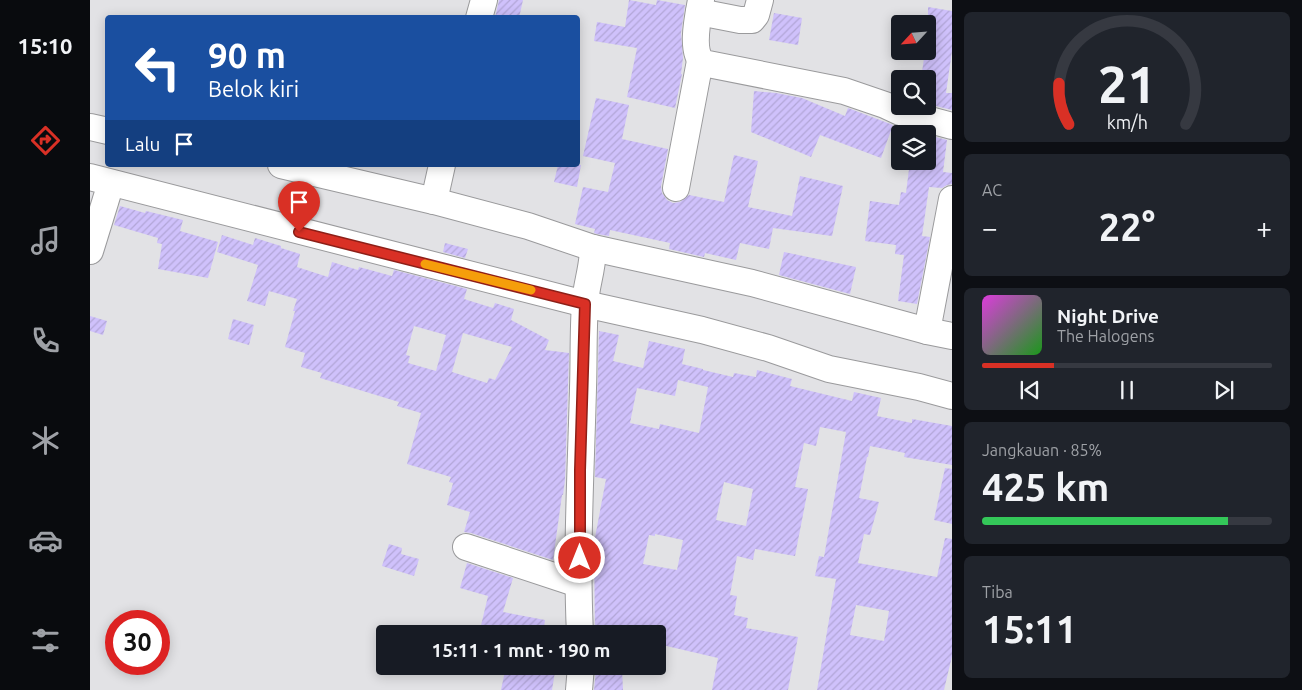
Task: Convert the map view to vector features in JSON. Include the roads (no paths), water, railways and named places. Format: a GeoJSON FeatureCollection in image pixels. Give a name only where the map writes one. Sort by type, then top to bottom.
{"type":"FeatureCollection","features":[{"type":"Feature","properties":{"kind":"street"},"geometry":{"type":"LineString","coordinates":[[480,15],[484,0]]}},
{"type":"Feature","properties":{"kind":"street"},"geometry":{"type":"LineString","coordinates":[[676,188],[700,61],[695,46],[700,6],[747,21],[756,18],[760,0]]}},
{"type":"Feature","properties":{"kind":"street"},"geometry":{"type":"LineString","coordinates":[[700,61],[712,66],[844,91],[900,112],[952,126]]}},
{"type":"Feature","properties":{"kind":"street"},"geometry":{"type":"LineString","coordinates":[[90,127],[105,130]]}},
{"type":"Feature","properties":{"kind":"street"},"geometry":{"type":"LineString","coordinates":[[290,167],[434,201],[528,226],[593,256],[752,283],[927,331],[952,336]]}},
{"type":"Feature","properties":{"kind":"street"},"geometry":{"type":"LineString","coordinates":[[434,201],[442,167]]}},
{"type":"Feature","properties":{"kind":"street"},"geometry":{"type":"LineString","coordinates":[[90,252],[100,180],[702,330],[768,348],[829,369],[919,387],[952,396]]}},
{"type":"Feature","properties":{"kind":"street"},"geometry":{"type":"LineString","coordinates":[[927,331],[952,199]]}},
{"type":"Feature","properties":{"kind":"street"},"geometry":{"type":"LineString","coordinates":[[580,625],[578,584],[585,300],[593,256]]}},
{"type":"Feature","properties":{"kind":"street"},"geometry":{"type":"LineString","coordinates":[[466,548],[578,584]]}},
{"type":"Feature","properties":{"kind":"street"},"geometry":{"type":"LineString","coordinates":[[579,690],[580,675]]}}]}
